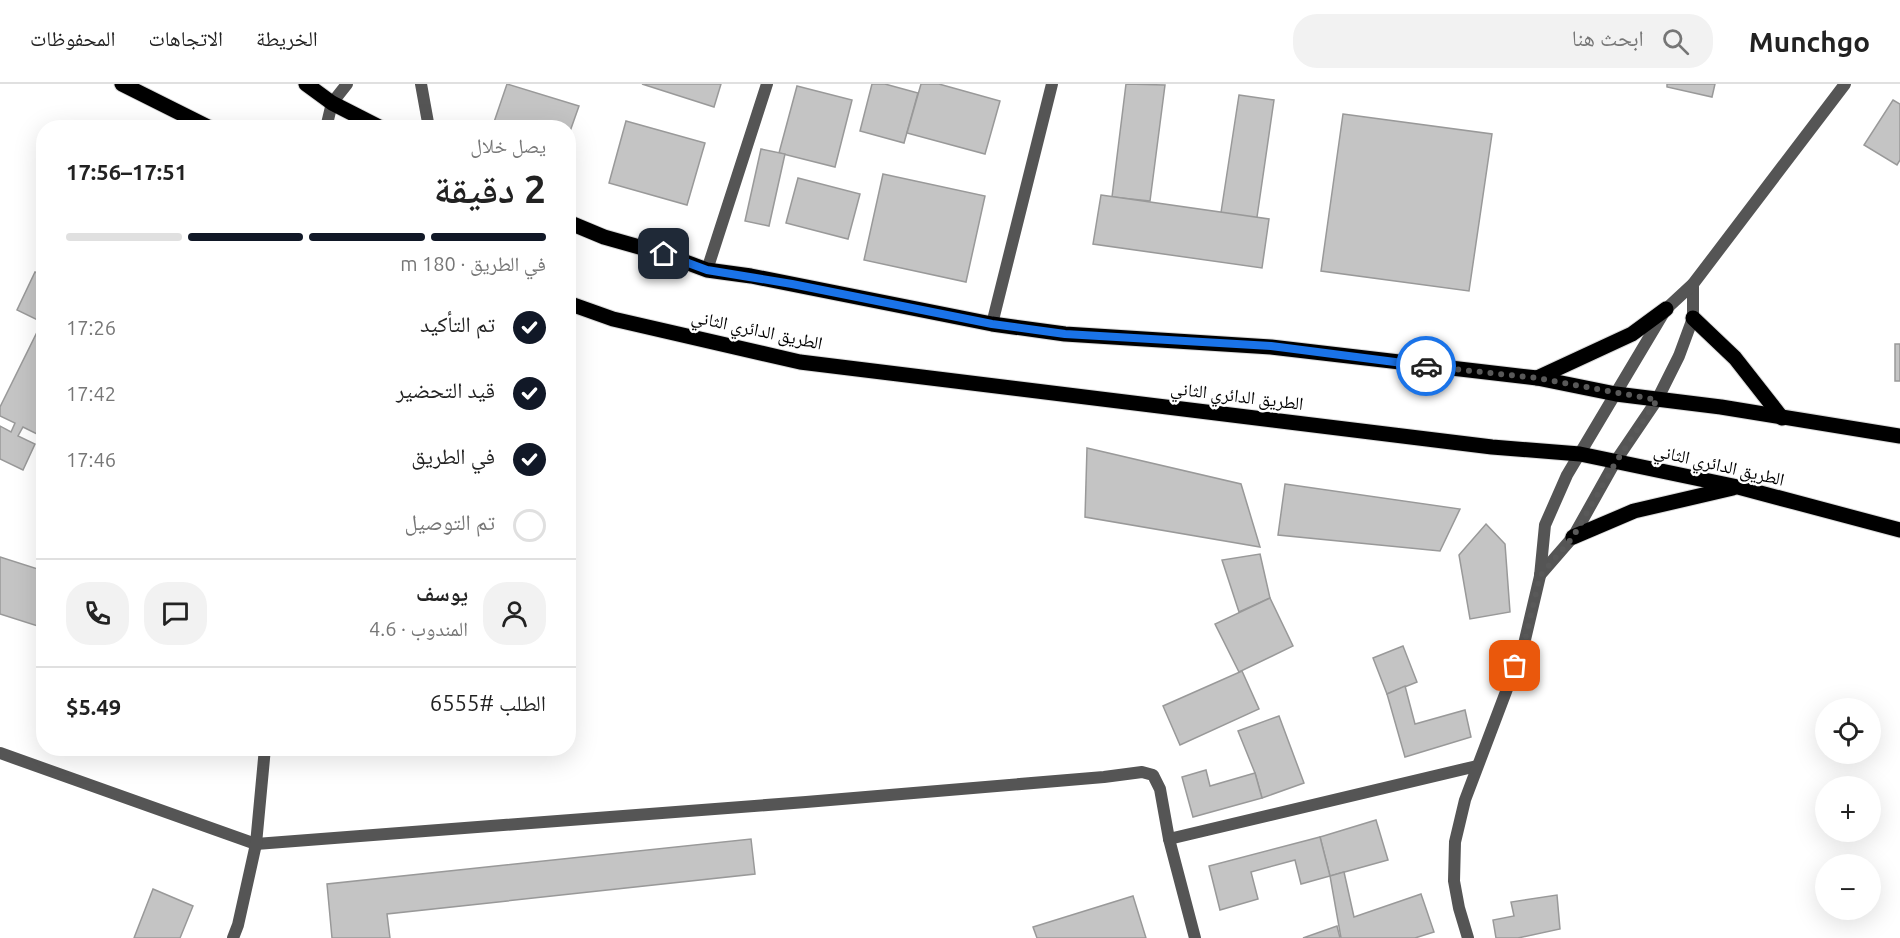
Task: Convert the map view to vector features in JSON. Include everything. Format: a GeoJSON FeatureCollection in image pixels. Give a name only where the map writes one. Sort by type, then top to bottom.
{"type":"FeatureCollection","features":[{"type":"Feature","properties":{"kind":"main road"},"geometry":{"type":"LineString","coordinates":[[122,84],[194,120]]}},
{"type":"Feature","properties":{"kind":"main road"},"geometry":{"type":"LineString","coordinates":[[306,84],[332,103],[365,120]]}},
{"type":"Feature","properties":{"kind":"main road"},"geometry":{"type":"LineString","coordinates":[[576,225],[604,237],[664,254],[707,270],[773,280],[992,324],[1065,334],[1271,346],[1537,378],[1616,394],[1721,407],[1900,436]]}},
{"type":"Feature","properties":{"kind":"main road","name":"الطريق الدائري الثاني"},"geometry":{"type":"LineString","coordinates":[[576,306],[613,319],[800,362],[1492,447],[1580,454],[1738,487],[1900,530]]}},
{"type":"Feature","properties":{"kind":"main road"},"geometry":{"type":"LineString","coordinates":[[1537,378],[1632,334],[1666,309]]}},
{"type":"Feature","properties":{"kind":"main road"},"geometry":{"type":"LineString","coordinates":[[1693,318],[1735,358],[1782,418]]}},
{"type":"Feature","properties":{"kind":"main road"},"geometry":{"type":"LineString","coordinates":[[1573,537],[1634,511],[1738,487]]}},
{"type":"Feature","properties":{"kind":"street"},"geometry":{"type":"LineString","coordinates":[[328,120],[332,103],[347,84]]}},
{"type":"Feature","properties":{"kind":"street"},"geometry":{"type":"LineString","coordinates":[[421,84],[428,120]]}},
{"type":"Feature","properties":{"kind":"street"},"geometry":{"type":"LineString","coordinates":[[707,270],[767,84]]}},
{"type":"Feature","properties":{"kind":"street"},"geometry":{"type":"LineString","coordinates":[[992,324],[1052,84]]}},
{"type":"Feature","properties":{"kind":"street"},"geometry":{"type":"LineString","coordinates":[[1468,938],[1454,881],[1455,842],[1465,800],[1524,645],[1540,576],[1545,525],[1563,484],[1666,309],[1693,284],[1845,84]]}},
{"type":"Feature","properties":{"kind":"street"},"geometry":{"type":"LineString","coordinates":[[1540,576],[1573,537],[1616,462],[1657,400],[1679,356],[1693,318],[1693,284]]}},
{"type":"Feature","properties":{"kind":"street"},"geometry":{"type":"LineString","coordinates":[[0,753],[256,844],[806,802],[1143,772],[1153,775],[1160,789],[1169,838],[1195,938]]}},
{"type":"Feature","properties":{"kind":"street"},"geometry":{"type":"LineString","coordinates":[[233,938],[239,932],[256,844],[264,756]]}},
{"type":"Feature","properties":{"kind":"street"},"geometry":{"type":"LineString","coordinates":[[1169,838],[1477,766]]}},
{"type":"Feature","properties":{"kind":"building"},"geometry":{"type":"Polygon","coordinates":[[[507,84],[579,106],[574,120],[495,120],[507,84]]]}},
{"type":"Feature","properties":{"kind":"building"},"geometry":{"type":"Polygon","coordinates":[[[642,84],[721,84],[714,107],[642,84]]]}},
{"type":"Feature","properties":{"kind":"building"},"geometry":{"type":"Polygon","coordinates":[[[872,84],[885,84],[918,93],[904,143],[860,131],[872,84]]]}},
{"type":"Feature","properties":{"kind":"building"},"geometry":{"type":"Polygon","coordinates":[[[921,84],[939,84],[1000,101],[985,154],[907,133],[921,84]]]}},
{"type":"Feature","properties":{"kind":"building"},"geometry":{"type":"Polygon","coordinates":[[[1126,84],[1165,85],[1150,201],[1112,197],[1126,84]]]}},
{"type":"Feature","properties":{"kind":"building"},"geometry":{"type":"Polygon","coordinates":[[[1667,84],[1715,84],[1712,97],[1667,87],[1667,84]]]}},
{"type":"Feature","properties":{"kind":"building"},"geometry":{"type":"Polygon","coordinates":[[[797,86],[852,100],[835,167],[779,153],[797,86]]]}},
{"type":"Feature","properties":{"kind":"building"},"geometry":{"type":"Polygon","coordinates":[[[1239,95],[1274,100],[1256,224],[1220,219],[1239,95]]]}},
{"type":"Feature","properties":{"kind":"building"},"geometry":{"type":"Polygon","coordinates":[[[1893,100],[1900,104],[1900,160],[1897,165],[1864,145],[1893,100]]]}},
{"type":"Feature","properties":{"kind":"building"},"geometry":{"type":"Polygon","coordinates":[[[1343,114],[1492,134],[1469,291],[1321,271],[1343,114]]]}},
{"type":"Feature","properties":{"kind":"building"},"geometry":{"type":"Polygon","coordinates":[[[626,121],[705,143],[687,205],[609,183],[626,121]]]}},
{"type":"Feature","properties":{"kind":"building"},"geometry":{"type":"Polygon","coordinates":[[[761,149],[785,154],[769,226],[745,221],[761,149]]]}},
{"type":"Feature","properties":{"kind":"building"},"geometry":{"type":"Polygon","coordinates":[[[883,174],[985,196],[966,282],[864,260],[883,174]]]}},
{"type":"Feature","properties":{"kind":"building"},"geometry":{"type":"Polygon","coordinates":[[[798,178],[860,194],[848,239],[786,223],[798,178]]]}},
{"type":"Feature","properties":{"kind":"building"},"geometry":{"type":"Polygon","coordinates":[[[1101,195],[1269,219],[1262,268],[1093,244],[1101,195]]]}},
{"type":"Feature","properties":{"kind":"building"},"geometry":{"type":"Polygon","coordinates":[[[35,272],[36,272],[36,319],[17,310],[35,272]]]}},
{"type":"Feature","properties":{"kind":"building"},"geometry":{"type":"Polygon","coordinates":[[[36,334],[36,434],[23,427],[18,436],[35,444],[23,470],[0,459],[0,426],[11,432],[15,423],[0,416],[0,407],[36,334]]]}},
{"type":"Feature","properties":{"kind":"building"},"geometry":{"type":"Polygon","coordinates":[[[1895,344],[1900,344],[1900,381],[1895,381],[1895,344]]]}},
{"type":"Feature","properties":{"kind":"building"},"geometry":{"type":"Polygon","coordinates":[[[1087,448],[1241,484],[1260,547],[1085,517],[1087,448]]]}},
{"type":"Feature","properties":{"kind":"building"},"geometry":{"type":"Polygon","coordinates":[[[1285,484],[1460,509],[1440,551],[1278,535],[1285,484]]]}},
{"type":"Feature","properties":{"kind":"building"},"geometry":{"type":"Polygon","coordinates":[[[1486,524],[1505,544],[1510,612],[1470,619],[1459,555],[1486,524]]]}},
{"type":"Feature","properties":{"kind":"building"},"geometry":{"type":"Polygon","coordinates":[[[1260,554],[1270,598],[1239,612],[1222,560],[1260,554]]]}},
{"type":"Feature","properties":{"kind":"building"},"geometry":{"type":"Polygon","coordinates":[[[0,557],[36,568],[36,625],[0,614],[0,557]]]}},
{"type":"Feature","properties":{"kind":"building"},"geometry":{"type":"Polygon","coordinates":[[[1270,598],[1293,646],[1239,672],[1215,624],[1270,598]]]}},
{"type":"Feature","properties":{"kind":"building"},"geometry":{"type":"Polygon","coordinates":[[[1403,646],[1417,682],[1387,694],[1373,658],[1403,646]]]}},
{"type":"Feature","properties":{"kind":"building"},"geometry":{"type":"Polygon","coordinates":[[[1242,671],[1259,709],[1180,745],[1163,706],[1242,671]]]}},
{"type":"Feature","properties":{"kind":"building"},"geometry":{"type":"Polygon","coordinates":[[[1405,686],[1415,724],[1465,710],[1471,737],[1405,757],[1387,694],[1405,686]]]}},
{"type":"Feature","properties":{"kind":"building"},"geometry":{"type":"Polygon","coordinates":[[[1279,716],[1304,783],[1262,798],[1255,773],[1238,731],[1279,716]]]}},
{"type":"Feature","properties":{"kind":"building"},"geometry":{"type":"Polygon","coordinates":[[[1206,770],[1210,786],[1255,773],[1262,798],[1193,817],[1182,777],[1206,770]]]}},
{"type":"Feature","properties":{"kind":"building"},"geometry":{"type":"Polygon","coordinates":[[[1376,820],[1388,860],[1330,876],[1320,837],[1376,820]]]}},
{"type":"Feature","properties":{"kind":"building"},"geometry":{"type":"Polygon","coordinates":[[[1320,837],[1330,876],[1301,884],[1295,860],[1251,872],[1258,899],[1220,910],[1209,866],[1320,837]]]}},
{"type":"Feature","properties":{"kind":"building"},"geometry":{"type":"Polygon","coordinates":[[[751,839],[755,874],[387,914],[390,938],[332,938],[327,884],[751,839]]]}},
{"type":"Feature","properties":{"kind":"building"},"geometry":{"type":"Polygon","coordinates":[[[1344,872],[1354,917],[1421,894],[1434,932],[1415,938],[1341,938],[1330,876],[1344,872]]]}},
{"type":"Feature","properties":{"kind":"building"},"geometry":{"type":"Polygon","coordinates":[[[153,889],[193,906],[180,938],[134,938],[153,889]]]}},
{"type":"Feature","properties":{"kind":"building"},"geometry":{"type":"Polygon","coordinates":[[[1557,895],[1560,929],[1518,938],[1496,938],[1493,920],[1514,916],[1511,902],[1557,895]]]}},
{"type":"Feature","properties":{"kind":"building"},"geometry":{"type":"Polygon","coordinates":[[[1133,896],[1146,938],[1037,938],[1033,927],[1133,896]]]}},
{"type":"Feature","properties":{"kind":"building"},"geometry":{"type":"Polygon","coordinates":[[[1337,926],[1340,938],[1303,938],[1337,926]]]}},
{"type":"Feature","properties":{"kind":"way so far"},"geometry":{"type":"LineString","coordinates":[[1426,366],[1537,378],[1657,400],[1616,462],[1573,537],[1540,576],[1524,645],[1515,666]]}},
{"type":"Feature","properties":{"kind":"route"},"geometry":{"type":"LineString","coordinates":[[664,254],[707,270],[751,276],[992,324],[1065,334],[1271,346],[1426,366]]}}]}
